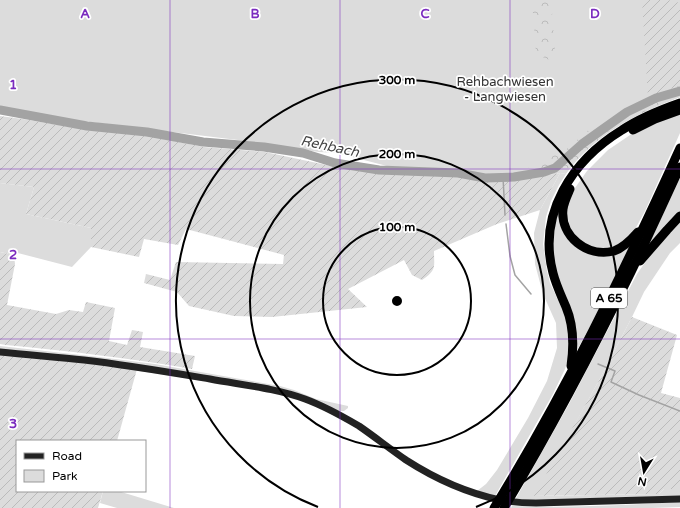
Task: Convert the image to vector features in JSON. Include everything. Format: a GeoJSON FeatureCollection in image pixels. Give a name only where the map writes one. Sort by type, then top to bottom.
{"type":"FeatureCollection","features":[{"type":"Feature","properties":{"kind":"highway"},"geometry":{"type":"LineString","coordinates":[[568,378],[574,345],[573,332],[569,313],[554,277],[550,255],[550,227],[554,210],[566,185],[576,170],[605,142],[631,124],[660,110],[680,103]]}},
{"type":"Feature","properties":{"kind":"highway"},"geometry":{"type":"LineString","coordinates":[[648,218],[626,244],[614,250],[599,252],[584,248],[572,238],[565,225],[563,210],[565,200],[571,188],[588,166],[602,152],[617,140],[634,130],[680,110]]}},
{"type":"Feature","properties":{"kind":"highway","name":"A 65"},"geometry":{"type":"LineString","coordinates":[[504,508],[510,490],[527,453],[568,378],[624,268],[680,148]]}},
{"type":"Feature","properties":{"kind":"highway","name":"A 65"},"geometry":{"type":"LineString","coordinates":[[494,508],[510,490],[569,394],[632,271],[680,167]]}},
{"type":"Feature","properties":{"kind":"highway"},"geometry":{"type":"LineString","coordinates":[[632,271],[680,216]]}},
{"type":"Feature","properties":{"kind":"main road"},"geometry":{"type":"LineString","coordinates":[[0,352],[83,360],[140,368],[268,389],[293,395],[326,408],[359,426],[407,460],[437,478],[476,494],[500,500],[536,503],[680,499]]}},
{"type":"Feature","properties":{"kind":"green space","name":"Rehbachwiesen - Langwiesen"},"geometry":{"type":"Polygon","coordinates":[[[0,0],[680,0],[680,97],[619,124],[578,155],[508,178],[387,166],[337,153],[319,152],[238,140],[0,111],[0,0]]]}},
{"type":"Feature","properties":{"kind":"green space"},"geometry":{"type":"Polygon","coordinates":[[[532,0],[551,0],[556,63],[536,54],[532,0]]]}},
{"type":"Feature","properties":{"kind":"green space"},"geometry":{"type":"Polygon","coordinates":[[[642,0],[668,0],[680,3],[680,85],[648,98],[642,0]]]}},
{"type":"Feature","properties":{"kind":"green space"},"geometry":{"type":"Polygon","coordinates":[[[680,85],[680,97],[632,118],[602,137],[589,148],[566,174],[560,173],[517,180],[501,180],[500,171],[527,169],[551,149],[560,155],[591,128],[636,104],[680,85]]]}},
{"type":"Feature","properties":{"kind":"green space"},"geometry":{"type":"Polygon","coordinates":[[[680,112],[680,133],[645,211],[633,233],[623,242],[613,247],[603,250],[590,248],[572,234],[566,212],[569,199],[575,188],[587,171],[608,150],[633,133],[680,112]]]}},
{"type":"Feature","properties":{"kind":"green space"},"geometry":{"type":"Polygon","coordinates":[[[0,116],[88,130],[149,136],[204,147],[265,152],[336,167],[381,173],[460,177],[486,181],[517,180],[560,173],[540,210],[497,224],[434,251],[434,268],[430,274],[422,280],[412,275],[404,260],[348,289],[367,307],[272,317],[234,316],[189,306],[177,292],[144,283],[146,274],[170,280],[176,262],[283,264],[284,255],[186,229],[178,245],[144,239],[139,257],[91,247],[91,228],[26,214],[34,187],[0,183],[0,116]]]}},
{"type":"Feature","properties":{"kind":"green space"},"geometry":{"type":"Polygon","coordinates":[[[560,173],[566,174],[551,201],[546,217],[543,244],[550,283],[565,315],[569,328],[569,355],[565,369],[553,394],[495,496],[477,491],[486,484],[497,470],[528,418],[547,381],[557,348],[556,323],[543,294],[535,264],[534,233],[540,210],[560,173]]]}},
{"type":"Feature","properties":{"kind":"green space"},"geometry":{"type":"Polygon","coordinates":[[[680,178],[680,213],[649,244],[680,178]]]}},
{"type":"Feature","properties":{"kind":"green space"},"geometry":{"type":"Polygon","coordinates":[[[0,183],[34,187],[26,214],[91,228],[91,247],[72,267],[14,252],[12,250],[14,255],[0,252],[0,183]]]}},
{"type":"Feature","properties":{"kind":"green space"},"geometry":{"type":"Polygon","coordinates":[[[559,206],[563,230],[603,255],[632,242],[598,312],[577,350],[575,349],[557,281],[551,247],[559,206]]]}},
{"type":"Feature","properties":{"kind":"green space"},"geometry":{"type":"Polygon","coordinates":[[[680,221],[680,243],[670,253],[644,292],[597,384],[535,496],[659,494],[664,489],[680,489],[680,496],[515,500],[569,404],[637,274],[651,254],[680,221]]]}},
{"type":"Feature","properties":{"kind":"green space"},"geometry":{"type":"Polygon","coordinates":[[[0,252],[14,255],[15,264],[7,305],[56,314],[69,310],[83,312],[86,302],[115,308],[109,341],[127,345],[132,330],[143,332],[140,347],[195,356],[192,369],[146,361],[0,344],[0,252]]]}},
{"type":"Feature","properties":{"kind":"green space"},"geometry":{"type":"Polygon","coordinates":[[[632,317],[677,335],[661,393],[680,398],[680,489],[664,489],[659,494],[534,496],[597,384],[632,317]]]}},
{"type":"Feature","properties":{"kind":"green space"},"geometry":{"type":"Polygon","coordinates":[[[0,346],[155,364],[280,386],[316,399],[348,406],[348,408],[344,411],[338,411],[300,395],[0,350],[0,346]]]}},
{"type":"Feature","properties":{"kind":"green space"},"geometry":{"type":"Polygon","coordinates":[[[0,354],[137,369],[117,440],[16,440],[16,492],[103,492],[98,508],[0,508],[0,354]]]}},
{"type":"Feature","properties":{"kind":"green space"},"geometry":{"type":"Polygon","coordinates":[[[103,492],[121,492],[174,508],[117,508],[100,503],[103,492]]]}},
{"type":"Feature","properties":{"kind":"green space"},"geometry":{"type":"Polygon","coordinates":[[[680,502],[680,507],[652,508],[511,508],[512,506],[617,505],[680,502]]]}},
{"type":"Feature","properties":{"kind":"waterway","name":"Rehbach"},"geometry":{"type":"LineString","coordinates":[[0,110],[87,126],[147,132],[203,142],[264,147],[303,153],[335,163],[379,170],[458,173],[485,178],[514,177],[544,172],[555,168],[582,144],[627,112],[656,98],[680,91]]}},
{"type":"Feature","properties":{"kind":"waterway"},"geometry":{"type":"LineString","coordinates":[[503,177],[505,215]]}},
{"type":"Feature","properties":{"kind":"waterway"},"geometry":{"type":"LineString","coordinates":[[506,224],[510,256],[515,275],[531,294]]}},
{"type":"Feature","properties":{"kind":"waterway"},"geometry":{"type":"LineString","coordinates":[[598,364],[615,371],[611,382],[680,411]]}}]}
